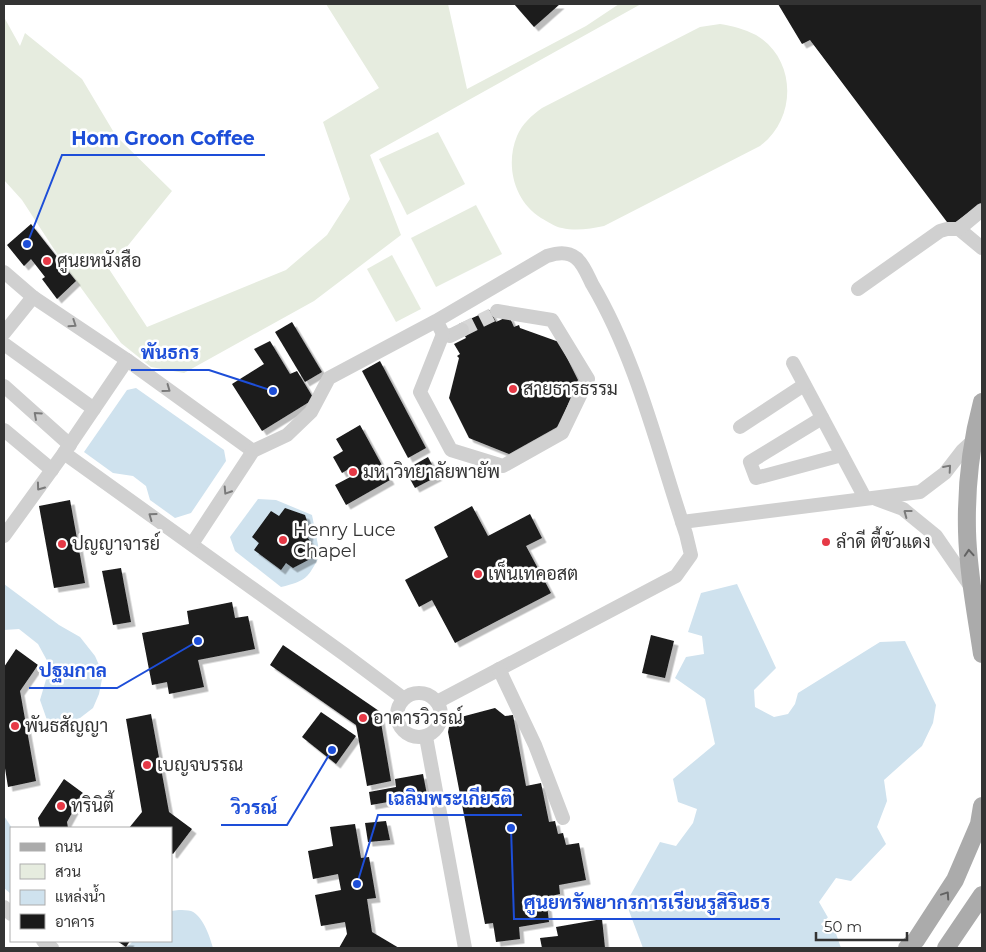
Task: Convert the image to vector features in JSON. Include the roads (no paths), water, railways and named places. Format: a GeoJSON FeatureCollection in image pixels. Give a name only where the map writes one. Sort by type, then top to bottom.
{"type":"FeatureCollection","features":[{"type":"Feature","properties":{"kind":"main road"},"geometry":{"type":"LineString","coordinates":[[982,402],[974,440],[968,490],[967,531],[982,654]]}},
{"type":"Feature","properties":{"kind":"main road"},"geometry":{"type":"LineString","coordinates":[[907,948],[916,940],[955,880],[979,824],[982,806]]}},
{"type":"Feature","properties":{"kind":"main road"},"geometry":{"type":"LineString","coordinates":[[946,948],[982,895]]}},
{"type":"Feature","properties":{"kind":"street"},"geometry":{"type":"LineString","coordinates":[[858,290],[940,231],[959,229],[982,210]]}},
{"type":"Feature","properties":{"kind":"street"},"geometry":{"type":"LineString","coordinates":[[959,229],[982,248]]}},
{"type":"Feature","properties":{"kind":"street"},"geometry":{"type":"LineString","coordinates":[[192,544],[253,450],[287,435],[311,412],[328,378],[436,321],[547,256],[568,254],[578,259],[600,298],[627,356],[682,522],[691,555],[676,576],[437,702]]}},
{"type":"Feature","properties":{"kind":"street"},"geometry":{"type":"LineString","coordinates":[[6,275],[33,297],[127,360],[253,450]]}},
{"type":"Feature","properties":{"kind":"street"},"geometry":{"type":"LineString","coordinates":[[443,334],[420,392],[451,450],[503,466],[562,433],[588,379],[552,320],[495,313],[488,292]]}},
{"type":"Feature","properties":{"kind":"street"},"geometry":{"type":"LineString","coordinates":[[4,333],[33,297]]}},
{"type":"Feature","properties":{"kind":"street"},"geometry":{"type":"LineString","coordinates":[[436,321],[443,334],[450,336],[462,330]]}},
{"type":"Feature","properties":{"kind":"street"},"geometry":{"type":"LineString","coordinates":[[4,344],[94,409]]}},
{"type":"Feature","properties":{"kind":"street"},"geometry":{"type":"LineString","coordinates":[[4,536],[67,449],[127,360]]}},
{"type":"Feature","properties":{"kind":"street"},"geometry":{"type":"LineString","coordinates":[[793,363],[842,455],[869,498],[903,509],[936,536],[973,589]]}},
{"type":"Feature","properties":{"kind":"street"},"geometry":{"type":"LineString","coordinates":[[740,427],[804,385]]}},
{"type":"Feature","properties":{"kind":"street"},"geometry":{"type":"LineString","coordinates":[[4,386],[67,449],[192,544],[403,698]]}},
{"type":"Feature","properties":{"kind":"street"},"geometry":{"type":"LineString","coordinates":[[822,418],[750,462],[756,478],[842,455]]}},
{"type":"Feature","properties":{"kind":"street"},"geometry":{"type":"LineString","coordinates":[[4,430],[52,470]]}},
{"type":"Feature","properties":{"kind":"street"},"geometry":{"type":"LineString","coordinates":[[682,522],[920,492],[945,473],[962,451],[974,440]]}},
{"type":"Feature","properties":{"kind":"street"},"geometry":{"type":"LineString","coordinates":[[499,668],[535,745],[563,818]]}},
{"type":"Feature","properties":{"kind":"street"},"geometry":{"type":"LineString","coordinates":[[421,693],[430,696],[437,702],[441,712],[440,722],[435,732],[426,737],[411,737],[399,727],[396,712],[403,698],[411,694],[421,693]]}},
{"type":"Feature","properties":{"kind":"street"},"geometry":{"type":"LineString","coordinates":[[426,737],[465,948]]}},
{"type":"Feature","properties":{"kind":"water"},"geometry":{"type":"Polygon","coordinates":[[[136,388],[224,450],[226,461],[191,513],[175,518],[150,500],[146,486],[133,476],[113,473],[84,452],[127,390],[136,388]]]}},
{"type":"Feature","properties":{"kind":"water"},"geometry":{"type":"Polygon","coordinates":[[[258,499],[276,500],[312,515],[320,555],[309,574],[296,583],[281,587],[235,551],[230,537],[258,499]]]}},
{"type":"Feature","properties":{"kind":"water"},"geometry":{"type":"Polygon","coordinates":[[[4,584],[59,625],[80,637],[95,656],[103,674],[99,694],[93,708],[80,718],[62,723],[47,720],[40,700],[50,666],[38,644],[19,629],[4,630],[4,584]]]}},
{"type":"Feature","properties":{"kind":"water"},"geometry":{"type":"Polygon","coordinates":[[[737,584],[776,668],[754,690],[755,707],[774,717],[788,714],[795,704],[798,693],[880,642],[905,641],[936,705],[933,723],[922,746],[884,780],[887,801],[877,827],[886,844],[851,881],[836,878],[819,902],[834,928],[841,948],[643,948],[626,903],[660,842],[676,846],[693,823],[697,809],[678,802],[673,779],[715,744],[705,699],[675,678],[686,657],[704,654],[702,636],[688,632],[701,593],[737,584]]]}},
{"type":"Feature","properties":{"kind":"water"},"geometry":{"type":"Polygon","coordinates":[[[4,816],[11,827],[10,893],[4,888],[4,816]]]}},
{"type":"Feature","properties":{"kind":"water"},"geometry":{"type":"Polygon","coordinates":[[[187,910],[199,917],[213,948],[126,948],[132,942],[172,942],[172,911],[187,910]]]}},
{"type":"Feature","properties":{"kind":"tunnel"},"geometry":{"type":"LineString","coordinates":[[462,330],[492,315]]}},
{"type":"Feature","properties":{"kind":"place","name":"Hom Groon Coffee"},"geometry":{"type":"Point","coordinates":[27,244]}},
{"type":"Feature","properties":{"kind":"place","name":"ศูนยหนังสือ"},"geometry":{"type":"Point","coordinates":[47,261]}},
{"type":"Feature","properties":{"kind":"place","name":"สายธารธรรม"},"geometry":{"type":"Point","coordinates":[513,389]}},
{"type":"Feature","properties":{"kind":"place","name":"พันธกร"},"geometry":{"type":"Point","coordinates":[273,391]}},
{"type":"Feature","properties":{"kind":"place","name":"มหาวิทยาลัยพายัพ"},"geometry":{"type":"Point","coordinates":[353,472]}},
{"type":"Feature","properties":{"kind":"place","name":"Henry Luce Chapel"},"geometry":{"type":"Point","coordinates":[283,540]}},
{"type":"Feature","properties":{"kind":"place","name":"ลำดี ตี้ขัวแดง"},"geometry":{"type":"Point","coordinates":[826,542]}},
{"type":"Feature","properties":{"kind":"place","name":"ปญญาจารย์"},"geometry":{"type":"Point","coordinates":[62,544]}},
{"type":"Feature","properties":{"kind":"place","name":"เพ็นเทคอสต"},"geometry":{"type":"Point","coordinates":[478,574]}},
{"type":"Feature","properties":{"kind":"place","name":"ปฐมกาล"},"geometry":{"type":"Point","coordinates":[198,641]}},
{"type":"Feature","properties":{"kind":"place","name":"อาคารวิวรณ์"},"geometry":{"type":"Point","coordinates":[363,718]}},
{"type":"Feature","properties":{"kind":"place","name":"พันธสัญญา"},"geometry":{"type":"Point","coordinates":[15,726]}},
{"type":"Feature","properties":{"kind":"place","name":"วิวรณ์"},"geometry":{"type":"Point","coordinates":[332,750]}},
{"type":"Feature","properties":{"kind":"place","name":"เบญจบรรณ"},"geometry":{"type":"Point","coordinates":[147,765]}},
{"type":"Feature","properties":{"kind":"place","name":"ทรินิตี้"},"geometry":{"type":"Point","coordinates":[61,806]}},
{"type":"Feature","properties":{"kind":"place","name":"ศูนยทรัพยากรการเรียนรูสิรินธร"},"geometry":{"type":"Point","coordinates":[511,828]}},
{"type":"Feature","properties":{"kind":"place","name":"เฉลิมพระเกียรติ"},"geometry":{"type":"Point","coordinates":[357,884]}}]}
